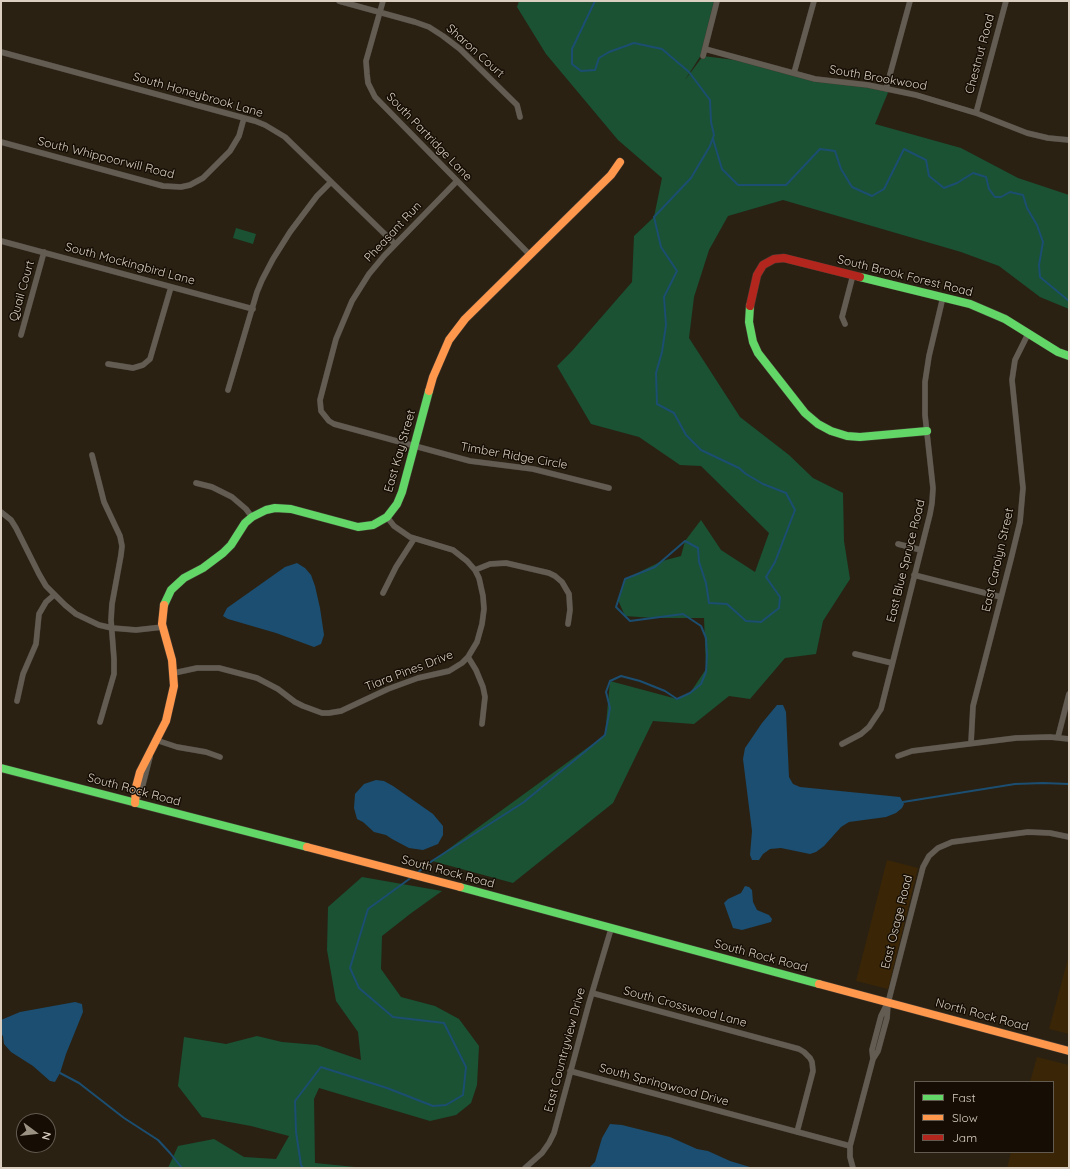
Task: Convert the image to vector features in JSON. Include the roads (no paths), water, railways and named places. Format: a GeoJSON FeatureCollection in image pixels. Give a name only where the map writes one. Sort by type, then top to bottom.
{"type":"FeatureCollection","features":[{"type":"Feature","properties":{"kind":"street","name":"Sharon Court"},"geometry":{"type":"LineString","coordinates":[[339,1],[415,22],[432,29],[449,40],[517,105],[520,117]]}},
{"type":"Feature","properties":{"kind":"street","name":"South Partridge Lane"},"geometry":{"type":"LineString","coordinates":[[383,1],[366,61],[367,76],[371,90],[381,104],[530,255]]}},
{"type":"Feature","properties":{"kind":"street"},"geometry":{"type":"LineString","coordinates":[[703,56],[717,1]]}},
{"type":"Feature","properties":{"kind":"street"},"geometry":{"type":"LineString","coordinates":[[794,73],[814,1]]}},
{"type":"Feature","properties":{"kind":"street"},"geometry":{"type":"LineString","coordinates":[[886,89],[910,1]]}},
{"type":"Feature","properties":{"kind":"street","name":"Chestnut Road"},"geometry":{"type":"LineString","coordinates":[[976,113],[1006,1]]}},
{"type":"Feature","properties":{"kind":"street","name":"South Brookwood"},"geometry":{"type":"LineString","coordinates":[[705,49],[815,79],[850,82],[927,98],[976,113],[1027,133],[1069,140]]}},
{"type":"Feature","properties":{"kind":"street","name":"South Honeybrook Lane"},"geometry":{"type":"LineString","coordinates":[[1,52],[265,125],[285,137],[395,244]]}},
{"type":"Feature","properties":{"kind":"street","name":"South Whippoorwill Road"},"geometry":{"type":"LineString","coordinates":[[1,142],[163,186],[181,187],[203,178],[230,151],[239,136],[244,118]]}},
{"type":"Feature","properties":{"kind":"street","name":"East Kay Street"},"geometry":{"type":"LineString","coordinates":[[135,803],[136,787],[140,772],[170,711],[174,673],[163,627],[162,615],[171,590],[184,578],[203,568],[223,553],[245,523],[252,517],[266,510],[283,508],[291,509],[358,527],[373,525],[387,517],[397,504],[402,492],[433,377],[440,357],[449,340],[465,319],[611,175],[620,162]]}},
{"type":"Feature","properties":{"kind":"street","name":"Pheasant Run"},"geometry":{"type":"LineString","coordinates":[[324,416],[321,411],[320,400],[336,340],[352,301],[367,277],[384,256],[457,181]]}},
{"type":"Feature","properties":{"kind":"street"},"geometry":{"type":"LineString","coordinates":[[228,390],[262,280],[281,245],[305,210],[331,182]]}},
{"type":"Feature","properties":{"kind":"street","name":"South Mockingbird Lane"},"geometry":{"type":"LineString","coordinates":[[1,240],[252,309]]}},
{"type":"Feature","properties":{"kind":"street","name":"Quail Court"},"geometry":{"type":"LineString","coordinates":[[21,335],[44,252]]}},
{"type":"Feature","properties":{"kind":"street","name":"South Brook Forest Road"},"geometry":{"type":"LineString","coordinates":[[927,431],[860,437],[848,436],[818,424],[805,413],[758,353],[750,330],[748,309],[757,275],[761,268],[770,260],[784,258],[943,297],[978,307],[1005,320],[1058,352],[1069,356]]}},
{"type":"Feature","properties":{"kind":"street"},"geometry":{"type":"LineString","coordinates":[[845,324],[842,317],[853,274]]}},
{"type":"Feature","properties":{"kind":"street"},"geometry":{"type":"LineString","coordinates":[[108,364],[133,368],[143,365],[150,359],[171,287]]}},
{"type":"Feature","properties":{"kind":"street","name":"East Blue Spruce Road"},"geometry":{"type":"LineString","coordinates":[[842,744],[861,734],[870,727],[881,709],[930,514],[933,496],[927,431],[925,382],[928,361],[943,297]]}},
{"type":"Feature","properties":{"kind":"street","name":"East Carolyn Street"},"geometry":{"type":"LineString","coordinates":[[972,743],[973,706],[1018,534],[1023,488],[1013,387],[1013,369],[1018,353],[1028,334]]}},
{"type":"Feature","properties":{"kind":"street","name":"Timber Ridge Circle"},"geometry":{"type":"LineString","coordinates":[[324,416],[334,424],[470,461],[534,469],[609,488]]}},
{"type":"Feature","properties":{"kind":"street"},"geometry":{"type":"LineString","coordinates":[[92,455],[104,502],[120,536],[122,546],[112,604],[114,674],[100,722]]}},
{"type":"Feature","properties":{"kind":"street"},"geometry":{"type":"LineString","coordinates":[[196,483],[212,487],[232,497],[243,506],[252,517]]}},
{"type":"Feature","properties":{"kind":"street"},"geometry":{"type":"LineString","coordinates":[[1,512],[11,520],[39,574],[54,595],[76,614],[99,625],[112,628],[136,630],[163,627]]}},
{"type":"Feature","properties":{"kind":"street","name":"Tiara Pines Drive"},"geometry":{"type":"LineString","coordinates":[[174,673],[197,668],[219,668],[257,678],[278,689],[303,706],[322,713],[330,713],[341,711],[388,689],[418,678],[449,671],[462,663],[468,657],[477,642],[484,610],[482,588],[475,570],[467,561],[453,550],[444,546],[414,539],[402,532],[387,517]]}},
{"type":"Feature","properties":{"kind":"street"},"geometry":{"type":"LineString","coordinates":[[384,593],[396,567],[414,539]]}},
{"type":"Feature","properties":{"kind":"street"},"geometry":{"type":"LineString","coordinates":[[898,544],[921,550]]}},
{"type":"Feature","properties":{"kind":"street"},"geometry":{"type":"LineString","coordinates":[[475,570],[490,564],[506,563],[555,576],[562,582],[569,594],[570,610],[568,624]]}},
{"type":"Feature","properties":{"kind":"street"},"geometry":{"type":"LineString","coordinates":[[914,575],[1001,598]]}},
{"type":"Feature","properties":{"kind":"street"},"geometry":{"type":"LineString","coordinates":[[17,701],[23,674],[36,644],[39,614],[46,602],[54,595]]}},
{"type":"Feature","properties":{"kind":"street"},"geometry":{"type":"LineString","coordinates":[[855,654],[892,663]]}},
{"type":"Feature","properties":{"kind":"street"},"geometry":{"type":"LineString","coordinates":[[468,657],[479,676],[485,697],[482,724]]}},
{"type":"Feature","properties":{"kind":"street"},"geometry":{"type":"LineString","coordinates":[[1058,737],[1069,694]]}},
{"type":"Feature","properties":{"kind":"street"},"geometry":{"type":"LineString","coordinates":[[898,756],[912,751],[1034,736],[1069,739]]}},
{"type":"Feature","properties":{"kind":"street"},"geometry":{"type":"LineString","coordinates":[[156,740],[177,747],[186,747],[220,757]]}},
{"type":"Feature","properties":{"kind":"street","name":"South Rock Road"},"geometry":{"type":"LineString","coordinates":[[1,768],[455,886],[888,1003]]}},
{"type":"Feature","properties":{"kind":"street","name":"East Osage Road"},"geometry":{"type":"LineString","coordinates":[[853,1168],[850,1157],[850,1146],[873,1059],[872,1050],[881,1016],[888,1003],[923,867],[929,856],[934,850],[952,842],[1028,832],[1050,833],[1069,837]]}},
{"type":"Feature","properties":{"kind":"street","name":"East Countryview Drive"},"geometry":{"type":"LineString","coordinates":[[525,1168],[542,1152],[554,1134],[570,1071],[611,929]]}},
{"type":"Feature","properties":{"kind":"street","name":"South Crosswood Lane"},"geometry":{"type":"LineString","coordinates":[[592,993],[799,1049],[806,1053],[812,1062],[813,1071],[797,1132]]}},
{"type":"Feature","properties":{"kind":"street","name":"North Rock Road"},"geometry":{"type":"LineString","coordinates":[[888,1003],[1069,1051]]}},
{"type":"Feature","properties":{"kind":"street","name":"South Springwood Drive"},"geometry":{"type":"LineString","coordinates":[[570,1071],[850,1146]]}},
{"type":"Feature","properties":{"kind":"water"},"geometry":{"type":"Polygon","coordinates":[[[297,563],[305,568],[311,575],[315,586],[324,635],[321,644],[314,647],[276,633],[228,619],[223,616],[227,608],[285,567],[297,563]]]}},
{"type":"Feature","properties":{"kind":"water"},"geometry":{"type":"Polygon","coordinates":[[[777,705],[783,705],[786,712],[789,777],[793,784],[800,787],[900,797],[904,804],[902,808],[896,813],[886,817],[849,822],[841,827],[824,846],[816,852],[810,854],[781,848],[770,849],[763,854],[759,860],[752,860],[750,855],[752,831],[743,759],[745,748],[762,723],[777,705]]]}},
{"type":"Feature","properties":{"kind":"water"},"geometry":{"type":"Polygon","coordinates":[[[376,780],[384,781],[393,786],[433,814],[443,826],[443,835],[438,844],[423,850],[409,848],[386,835],[374,832],[363,822],[357,819],[354,808],[355,794],[364,784],[376,780]]]}},
{"type":"Feature","properties":{"kind":"water"},"geometry":{"type":"Polygon","coordinates":[[[745,886],[752,890],[753,902],[757,910],[769,915],[772,919],[771,922],[742,930],[733,928],[724,903],[728,899],[741,893],[745,886]]]}},
{"type":"Feature","properties":{"kind":"water"},"geometry":{"type":"Polygon","coordinates":[[[75,1002],[82,1004],[83,1012],[60,1073],[55,1082],[50,1081],[33,1066],[11,1052],[4,1044],[3,1036],[1,1034],[1,1020],[20,1012],[75,1002]]]}},
{"type":"Feature","properties":{"kind":"water"},"geometry":{"type":"Polygon","coordinates":[[[610,1124],[622,1125],[670,1137],[697,1149],[708,1151],[730,1161],[753,1168],[589,1168],[595,1162],[602,1138],[610,1124]]]}},
{"type":"Feature","properties":{"kind":"waterway"},"geometry":{"type":"LineString","coordinates":[[417,873],[432,861],[524,802],[605,735],[610,708],[606,692],[610,681],[621,676],[640,681],[665,691],[677,699],[690,693],[701,684],[706,672],[707,655],[706,638],[701,626],[683,614],[630,621],[616,607],[625,579],[655,567],[685,541],[698,548],[699,562],[706,583],[709,603],[727,604],[746,621],[761,622],[779,608],[780,597],[766,577],[775,562],[795,510],[786,493],[763,484],[739,468],[701,450],[686,435],[674,413],[657,404],[656,373],[662,352],[666,325],[664,297],[677,271],[661,247],[654,217],[691,178],[710,146],[714,135],[711,122],[710,100],[689,72],[662,49],[634,43],[609,52],[599,58],[595,70],[581,71],[572,64],[572,49],[595,1]]}},
{"type":"Feature","properties":{"kind":"waterway"},"geometry":{"type":"LineString","coordinates":[[713,139],[722,169],[738,185],[786,185],[820,149],[835,151],[841,169],[852,187],[872,196],[884,189],[904,149],[926,160],[929,176],[944,188],[957,183],[973,173],[986,177],[989,189],[995,197],[1001,197],[1010,192],[1023,195],[1027,208],[1037,225],[1043,242],[1039,265],[1040,277],[1069,301]]}},
{"type":"Feature","properties":{"kind":"waterway"},"geometry":{"type":"LineString","coordinates":[[903,802],[1015,784],[1069,784]]}},
{"type":"Feature","properties":{"kind":"waterway"},"geometry":{"type":"LineString","coordinates":[[303,1168],[301,1165],[296,1132],[295,1101],[321,1067],[387,1088],[433,1106],[446,1105],[463,1095],[466,1067],[444,1023],[393,1017],[359,988],[350,968],[368,909],[412,877]]}},
{"type":"Feature","properties":{"kind":"waterway"},"geometry":{"type":"LineString","coordinates":[[60,1073],[79,1083],[124,1118],[158,1140],[182,1168]]}}]}
